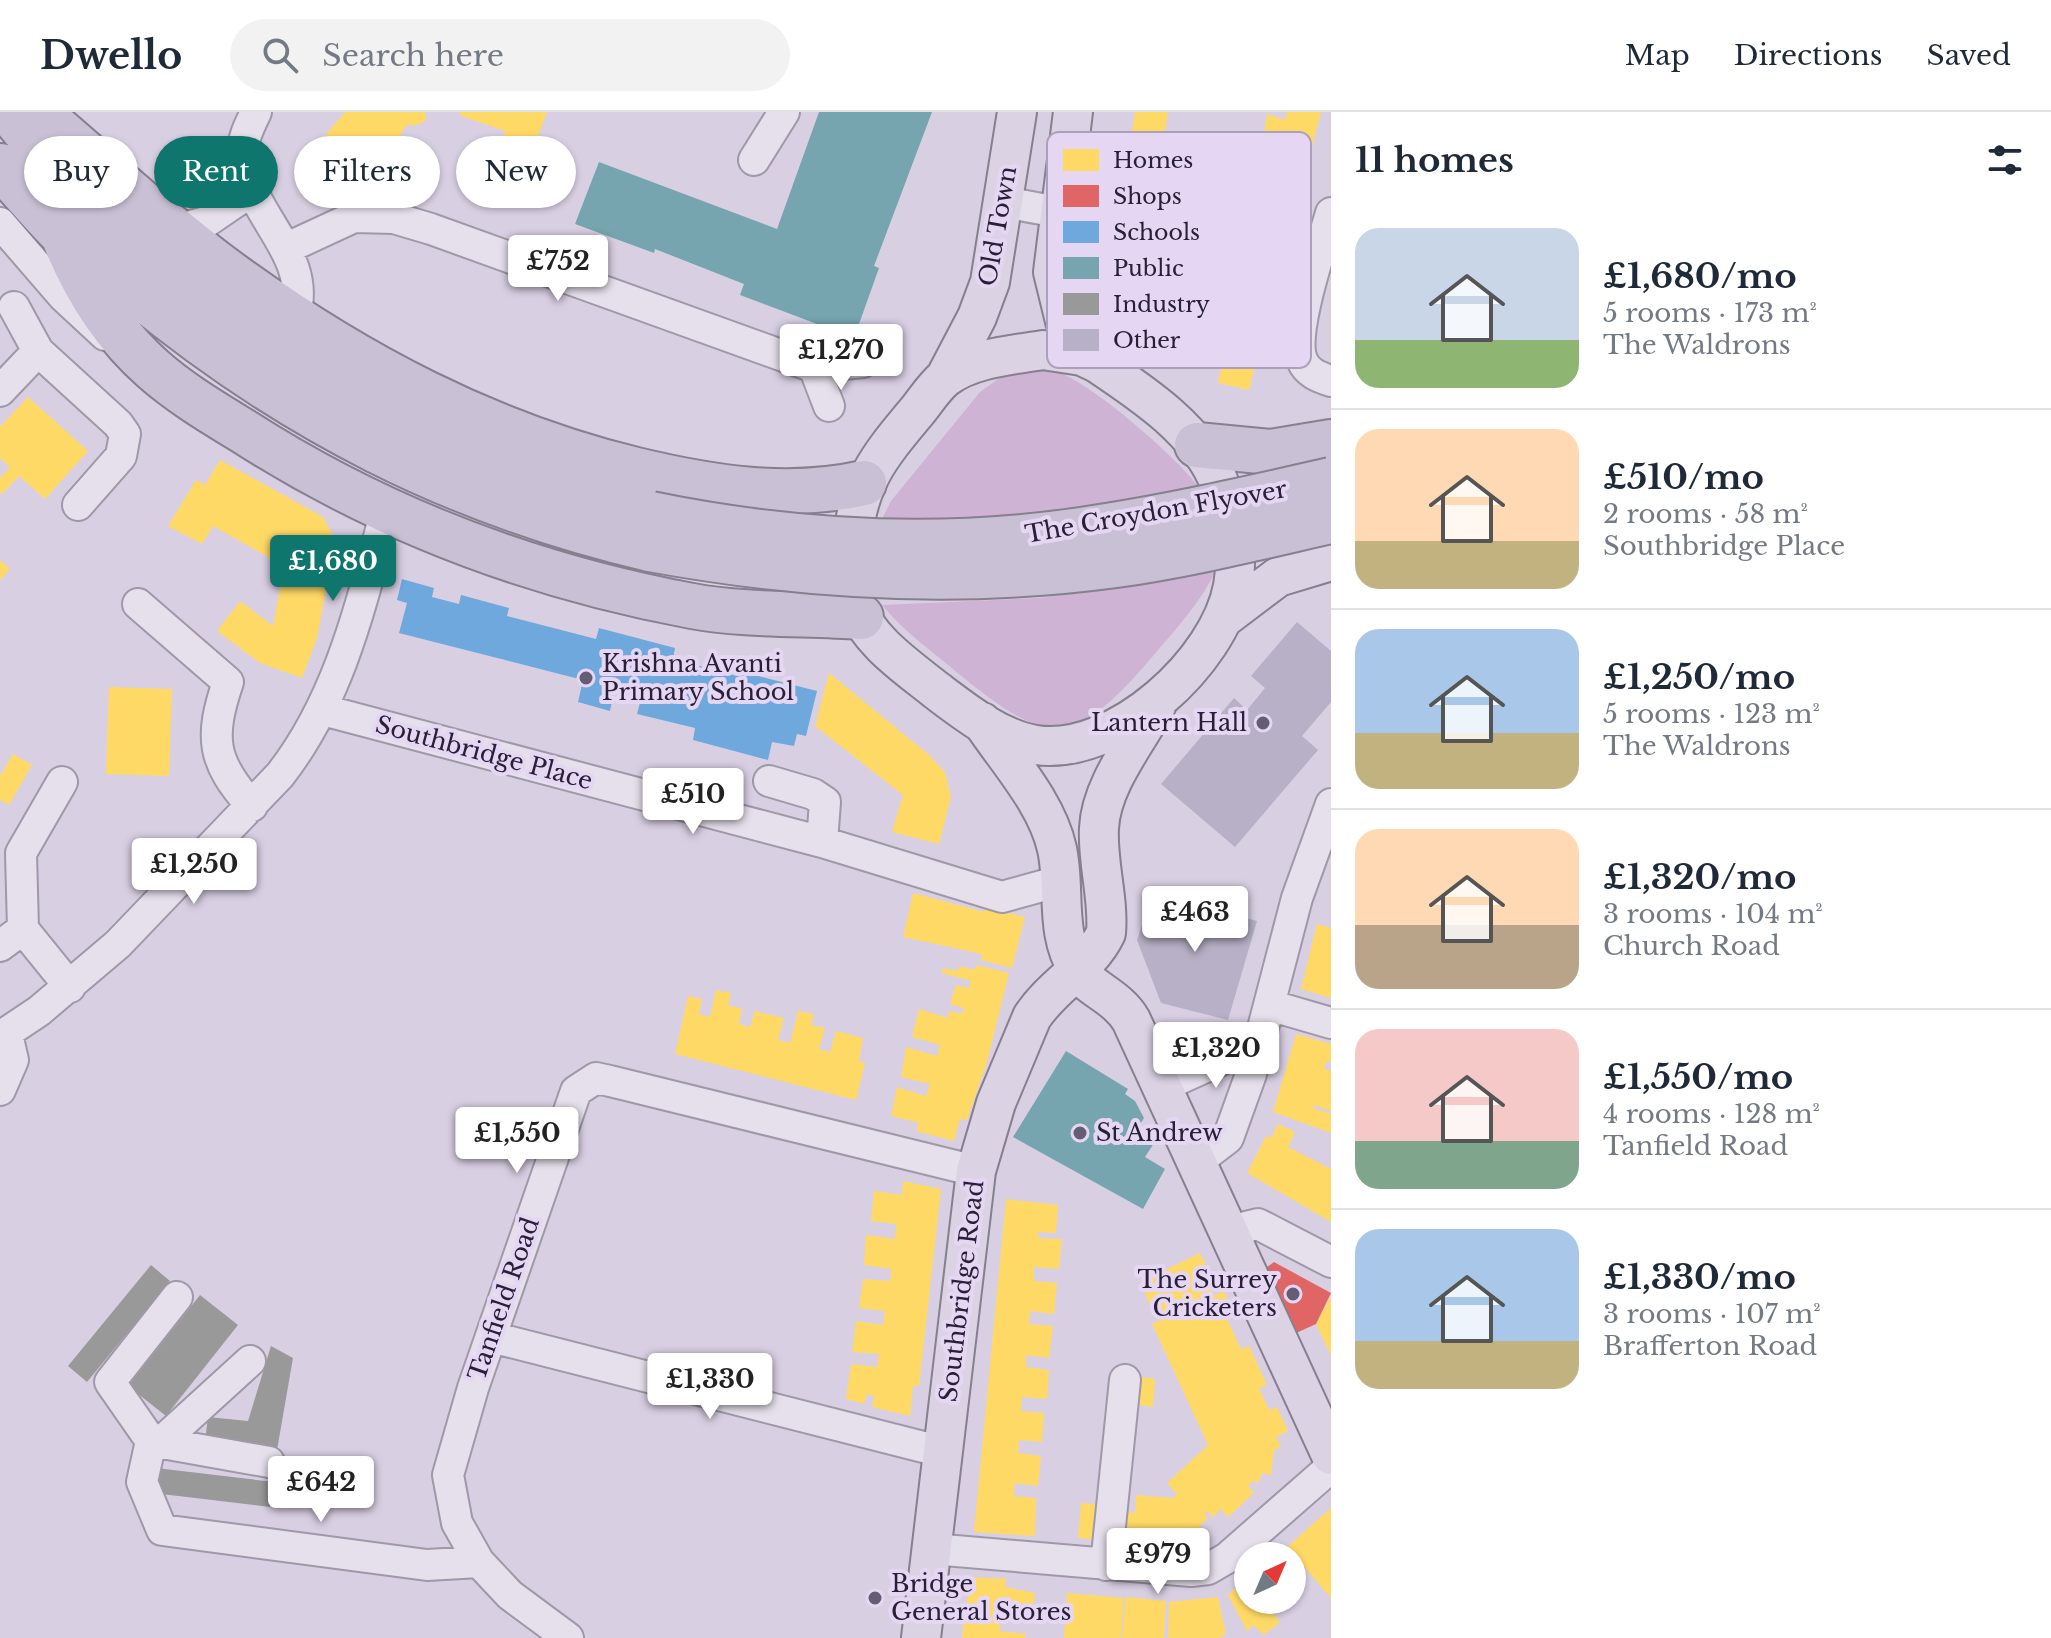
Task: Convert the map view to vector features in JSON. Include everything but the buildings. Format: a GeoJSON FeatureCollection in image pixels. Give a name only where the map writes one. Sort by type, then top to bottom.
{"type":"FeatureCollection","features":[{"type":"Feature","properties":{"kind":"highway","name":"The Croydon Flyover"},"geometry":{"type":"LineString","coordinates":[[10,112],[85,199],[153,263],[232,325],[319,382],[408,430],[650,531],[806,571],[981,575],[1118,565],[1331,521]]}},
{"type":"Feature","properties":{"kind":"highway"},"geometry":{"type":"LineString","coordinates":[[38,112],[176,230],[294,317],[340,348],[444,403],[568,451],[668,477],[727,487],[808,492],[864,483]]}},
{"type":"Feature","properties":{"kind":"highway","name":"The Croydon Flyover"},"geometry":{"type":"LineString","coordinates":[[0,166],[63,235],[236,370],[337,433],[477,497],[588,534],[704,525],[816,538],[974,541],[1132,522],[1331,480]]}},
{"type":"Feature","properties":{"kind":"highway"},"geometry":{"type":"LineString","coordinates":[[63,235],[80,278],[100,310],[152,369],[269,448],[386,511],[476,549],[583,582],[695,607],[861,617]]}},
{"type":"Feature","properties":{"kind":"highway"},"geometry":{"type":"LineString","coordinates":[[1197,445],[1271,452],[1331,442]]}},
{"type":"Feature","properties":{"kind":"main road","name":"Old Town"},"geometry":{"type":"LineString","coordinates":[[945,378],[985,299],[1017,112]]}},
{"type":"Feature","properties":{"kind":"main road"},"geometry":{"type":"LineString","coordinates":[[1070,132],[1073,112]]}},
{"type":"Feature","properties":{"kind":"main road"},"geometry":{"type":"LineString","coordinates":[[1047,351],[1013,354],[977,363],[945,378],[888,445],[864,483],[854,519],[850,558],[853,600],[861,617],[892,654],[981,721],[1023,741],[1058,745],[1106,732],[1160,700],[1225,617],[1278,577],[1331,561]]}},
{"type":"Feature","properties":{"kind":"main road"},"geometry":{"type":"LineString","coordinates":[[1104,368],[1197,445],[1220,484],[1236,560],[1225,617]]}},
{"type":"Feature","properties":{"kind":"main road","name":"Southbridge Road"},"geometry":{"type":"LineString","coordinates":[[921,1638],[976,1171],[996,1103],[1032,1017],[1043,1001],[1078,972],[1106,933],[1099,863],[1100,815],[1107,793],[1160,700]]}},
{"type":"Feature","properties":{"kind":"main road"},"geometry":{"type":"LineString","coordinates":[[981,721],[1044,815],[1058,851],[1063,928],[1078,972],[1124,1009],[1198,1161],[1331,1455]]}},
{"type":"Feature","properties":{"kind":"street"},"geometry":{"type":"LineString","coordinates":[[247,136],[256,112]]}},
{"type":"Feature","properties":{"kind":"street"},"geometry":{"type":"LineString","coordinates":[[754,160],[784,112]]}},
{"type":"Feature","properties":{"kind":"street"},"geometry":{"type":"LineString","coordinates":[[1003,202],[1047,210]]}},
{"type":"Feature","properties":{"kind":"street"},"geometry":{"type":"LineString","coordinates":[[176,230],[206,222],[227,208]]}},
{"type":"Feature","properties":{"kind":"street"},"geometry":{"type":"LineString","coordinates":[[264,208],[287,248],[298,284],[299,301],[294,317]]}},
{"type":"Feature","properties":{"kind":"street"},"geometry":{"type":"LineString","coordinates":[[1311,288],[1331,213]]}},
{"type":"Feature","properties":{"kind":"street"},"geometry":{"type":"LineString","coordinates":[[287,248],[354,217],[394,218],[814,367],[863,362]]}},
{"type":"Feature","properties":{"kind":"street"},"geometry":{"type":"LineString","coordinates":[[0,223],[84,318],[152,369]]}},
{"type":"Feature","properties":{"kind":"street"},"geometry":{"type":"LineString","coordinates":[[14,307],[38,351],[125,434],[121,456],[78,505]]}},
{"type":"Feature","properties":{"kind":"street"},"geometry":{"type":"LineString","coordinates":[[0,391],[38,351]]}},
{"type":"Feature","properties":{"kind":"street"},"geometry":{"type":"LineString","coordinates":[[814,367],[829,406]]}},
{"type":"Feature","properties":{"kind":"street"},"geometry":{"type":"LineString","coordinates":[[1309,368],[1312,374],[1331,381]]}},
{"type":"Feature","properties":{"kind":"street"},"geometry":{"type":"LineString","coordinates":[[0,1090],[13,1060],[4,1035],[70,987],[118,944],[252,806],[303,745],[323,710],[352,635],[386,511]]}},
{"type":"Feature","properties":{"kind":"street"},"geometry":{"type":"LineString","coordinates":[[138,604],[228,682],[215,719],[216,752],[227,779],[252,806]]}},
{"type":"Feature","properties":{"kind":"street","name":"Southbridge Place"},"geometry":{"type":"LineString","coordinates":[[323,710],[822,842],[1002,897],[1060,881]]}},
{"type":"Feature","properties":{"kind":"street"},"geometry":{"type":"LineString","coordinates":[[769,781],[813,794],[825,802],[822,842]]}},
{"type":"Feature","properties":{"kind":"street"},"geometry":{"type":"LineString","coordinates":[[62,782],[21,853],[12,937],[70,987]]}},
{"type":"Feature","properties":{"kind":"street"},"geometry":{"type":"LineString","coordinates":[[1198,1161],[1228,1138],[1251,1074],[1297,898],[1331,804]]}},
{"type":"Feature","properties":{"kind":"street"},"geometry":{"type":"LineString","coordinates":[[1269,1005],[1331,1023]]}},
{"type":"Feature","properties":{"kind":"street"},"geometry":{"type":"LineString","coordinates":[[1161,1087],[1223,1059],[1260,1036]]}},
{"type":"Feature","properties":{"kind":"street","name":"Tanfield Road"},"geometry":{"type":"LineString","coordinates":[[568,1638],[510,1595],[479,1562],[457,1523],[448,1475],[571,1102],[584,1083],[596,1078],[976,1171]]}},
{"type":"Feature","properties":{"kind":"street"},"geometry":{"type":"LineString","coordinates":[[1229,1231],[1258,1224],[1331,1262]]}},
{"type":"Feature","properties":{"kind":"street"},"geometry":{"type":"LineString","coordinates":[[177,1297],[110,1382],[156,1442],[269,1462]]}},
{"type":"Feature","properties":{"kind":"street"},"geometry":{"type":"LineString","coordinates":[[491,1337],[943,1452]]}},
{"type":"Feature","properties":{"kind":"street"},"geometry":{"type":"LineString","coordinates":[[250,1361],[156,1442],[142,1482],[162,1530],[427,1565],[479,1562]]}},
{"type":"Feature","properties":{"kind":"street"},"geometry":{"type":"LineString","coordinates":[[1106,1565],[1125,1380]]}},
{"type":"Feature","properties":{"kind":"street"},"geometry":{"type":"LineString","coordinates":[[932,1549],[1191,1571],[1215,1566],[1331,1467]]}},
{"type":"Feature","properties":{"kind":"shaded area"},"geometry":{"type":"Polygon","coordinates":[[[1034,370],[1061,373],[1098,395],[1155,442],[1199,487],[1080,508],[997,518],[881,521],[891,501],[980,392],[998,379],[1034,370]]]}},
{"type":"Feature","properties":{"kind":"shaded area"},"geometry":{"type":"Polygon","coordinates":[[[1217,568],[1188,614],[1126,686],[1082,721],[1062,727],[1041,725],[1017,716],[991,699],[909,633],[882,605],[1040,598],[1217,568]]]}},
{"type":"Feature","properties":{"kind":"place","name":"Krishna Avanti Primary School"},"geometry":{"type":"Point","coordinates":[586,678]}},
{"type":"Feature","properties":{"kind":"place","name":"Lantern Hall"},"geometry":{"type":"Point","coordinates":[1263,723]}},
{"type":"Feature","properties":{"kind":"place","name":"St Andrew"},"geometry":{"type":"Point","coordinates":[1080,1133]}},
{"type":"Feature","properties":{"kind":"place","name":"The Surrey Cricketers"},"geometry":{"type":"Point","coordinates":[1293,1294]}},
{"type":"Feature","properties":{"kind":"place","name":"Bridge General Stores"},"geometry":{"type":"Point","coordinates":[875,1598]}}]}
